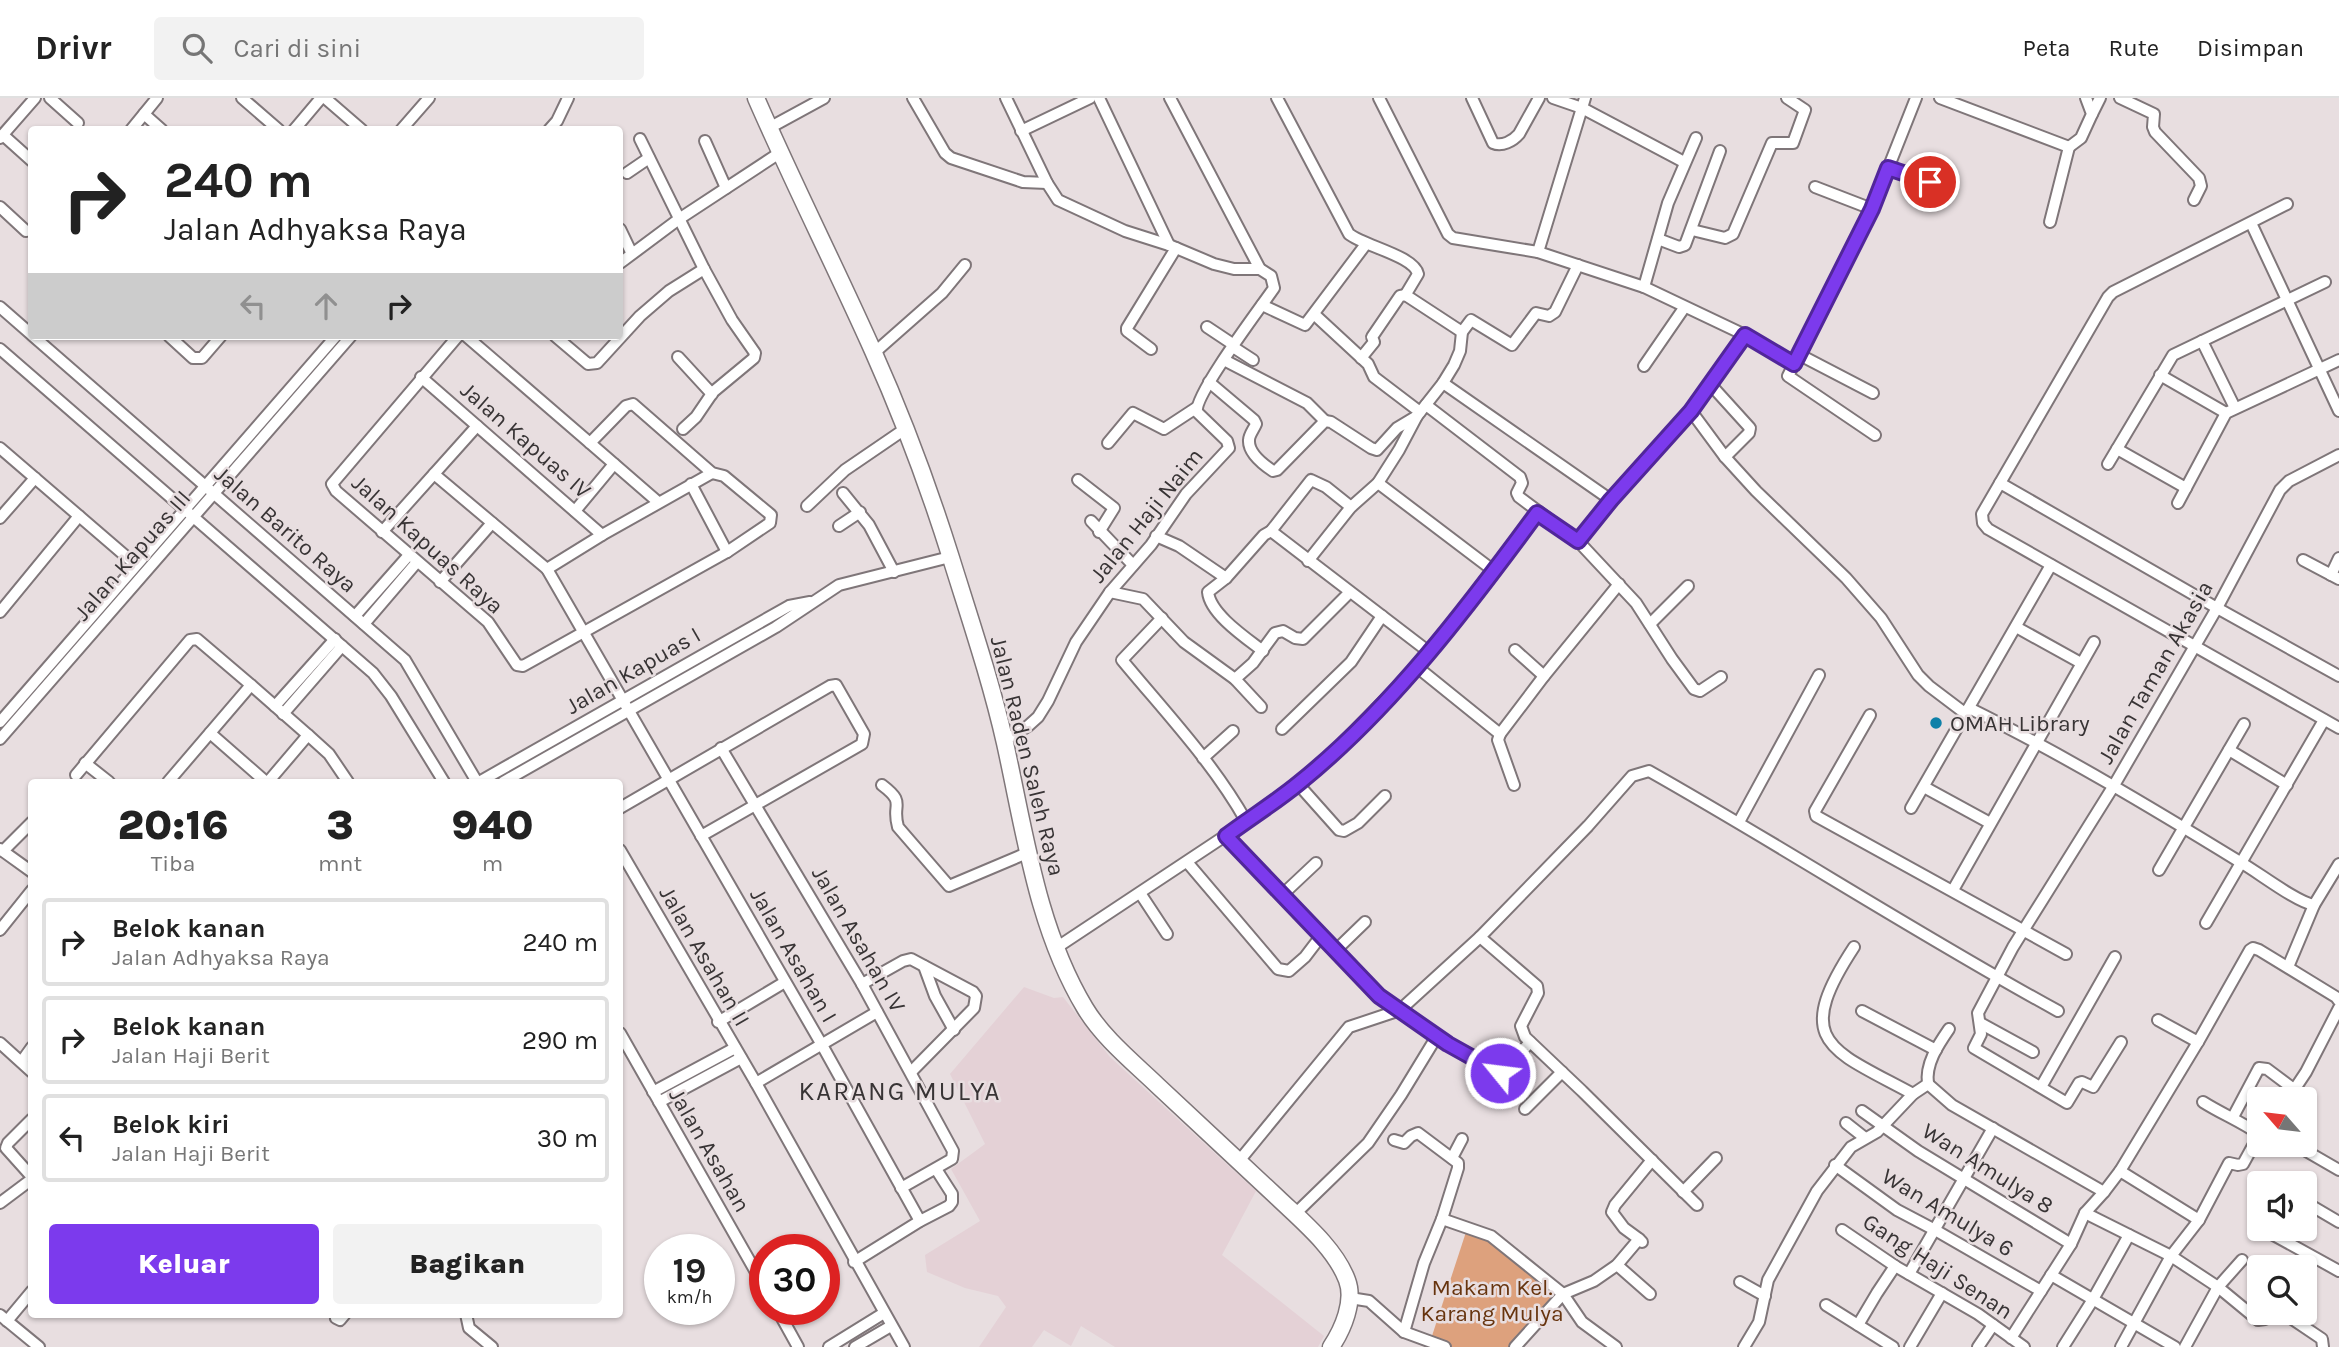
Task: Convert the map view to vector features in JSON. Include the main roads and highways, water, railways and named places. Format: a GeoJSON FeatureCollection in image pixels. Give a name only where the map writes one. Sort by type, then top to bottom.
{"type":"FeatureCollection","features":[{"type":"Feature","properties":{"kind":"main road","name":"Jalan Raden Saleh Raya"},"geometry":{"type":"LineString","coordinates":[[756,98],[874,352],[905,429],[950,557],[1005,740],[1027,853],[1056,947],[1087,1012],[1114,1044],[1295,1214],[1340,1266],[1350,1297],[1343,1323],[1331,1347]]}},
{"type":"Feature","properties":{"kind":"place","name":"OMAH Library"},"geometry":{"type":"Point","coordinates":[1936,723]}},
{"type":"Feature","properties":{"kind":"district","name":"KARANG MULYA"},"geometry":{"type":"Point","coordinates":[900,1091]}},
{"type":"Feature","properties":{"kind":"park label","name":"Makam Kel. Karang Mulya"},"geometry":{"type":"Point","coordinates":[1492,1300]}}]}
